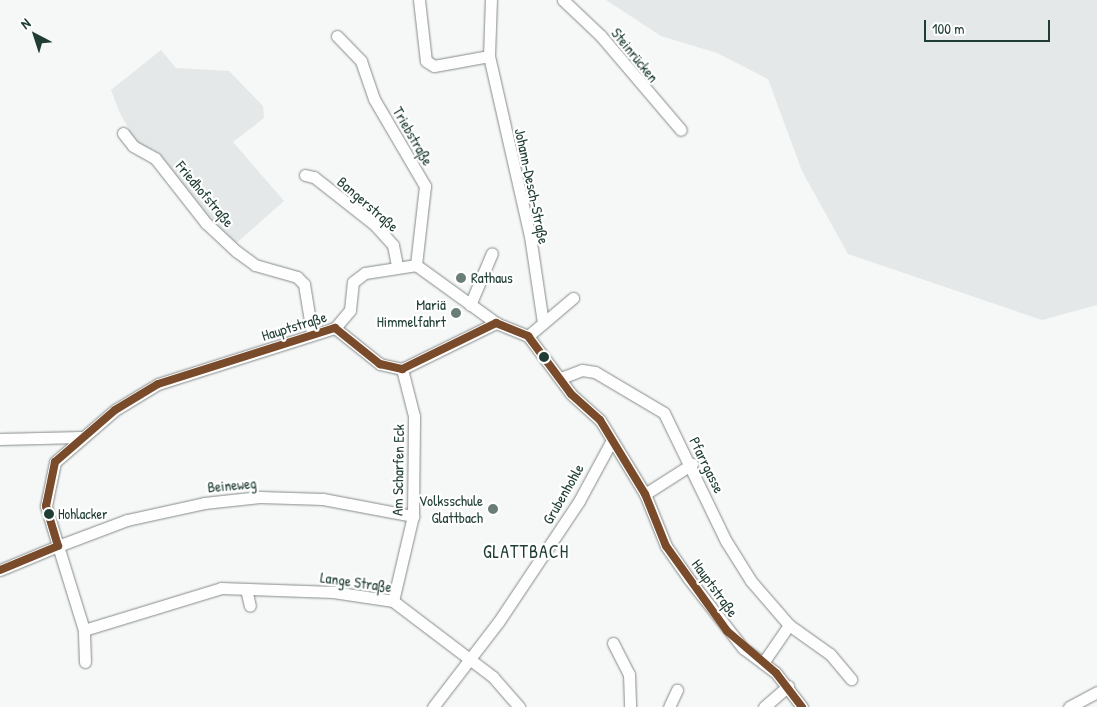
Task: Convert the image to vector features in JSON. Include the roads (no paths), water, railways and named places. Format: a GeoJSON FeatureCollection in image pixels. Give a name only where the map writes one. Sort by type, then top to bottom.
{"type":"FeatureCollection","features":[{"type":"Feature","properties":{"kind":"street"},"geometry":{"type":"LineString","coordinates":[[419,0],[423,44],[430,64],[489,56]]}},
{"type":"Feature","properties":{"kind":"street","name":"Johann-Desch-Straße"},"geometry":{"type":"LineString","coordinates":[[491,0],[489,56],[530,236],[543,323]]}},
{"type":"Feature","properties":{"kind":"street","name":"Steinrücken"},"geometry":{"type":"LineString","coordinates":[[563,0],[601,36],[681,130]]}},
{"type":"Feature","properties":{"kind":"street","name":"Triebstraße"},"geometry":{"type":"LineString","coordinates":[[336,36],[360,61],[374,99],[425,186],[416,264]]}},
{"type":"Feature","properties":{"kind":"street","name":"Friedhofstraße"},"geometry":{"type":"LineString","coordinates":[[123,133],[133,146],[155,158],[206,223],[236,251],[255,266],[297,277],[304,284],[312,333]]}},
{"type":"Feature","properties":{"kind":"street","name":"Bangerstraße"},"geometry":{"type":"LineString","coordinates":[[305,175],[314,177],[375,225],[393,245],[398,266]]}},
{"type":"Feature","properties":{"kind":"street"},"geometry":{"type":"LineString","coordinates":[[470,305],[492,253]]}},
{"type":"Feature","properties":{"kind":"street"},"geometry":{"type":"LineString","coordinates":[[335,328],[350,310],[354,282],[365,273],[398,266],[416,264],[496,323],[528,336],[573,298]]}},
{"type":"Feature","properties":{"kind":"street"},"geometry":{"type":"LineString","coordinates":[[402,369],[496,323]]}},
{"type":"Feature","properties":{"kind":"street","name":"Hauptstraße"},"geometry":{"type":"LineString","coordinates":[[58,546],[46,506],[55,462],[81,437],[158,384],[312,333],[335,328],[380,364],[402,369]]}},
{"type":"Feature","properties":{"kind":"street","name":"Hauptstraße"},"geometry":{"type":"LineString","coordinates":[[528,336],[612,440],[645,494],[666,546],[727,631],[788,686],[802,707]]}},
{"type":"Feature","properties":{"kind":"street","name":"Am Scharfen Eck"},"geometry":{"type":"LineString","coordinates":[[393,601],[414,516],[414,416],[402,369]]}},
{"type":"Feature","properties":{"kind":"street","name":"Pfarrgasse"},"geometry":{"type":"LineString","coordinates":[[560,378],[582,370],[624,386],[664,413],[692,464],[726,541],[751,580],[789,626],[830,654],[851,679]]}},
{"type":"Feature","properties":{"kind":"street"},"geometry":{"type":"LineString","coordinates":[[0,438],[81,437]]}},
{"type":"Feature","properties":{"kind":"street","name":"Grubenhohle"},"geometry":{"type":"LineString","coordinates":[[471,661],[579,500],[612,440]]}},
{"type":"Feature","properties":{"kind":"street"},"geometry":{"type":"LineString","coordinates":[[645,494],[692,464]]}},
{"type":"Feature","properties":{"kind":"street","name":"Beineweg"},"geometry":{"type":"LineString","coordinates":[[58,546],[127,520],[204,502],[260,497],[323,499],[414,516]]}},
{"type":"Feature","properties":{"kind":"street"},"geometry":{"type":"LineString","coordinates":[[0,570],[58,546],[84,630],[85,662]]}},
{"type":"Feature","properties":{"kind":"street","name":"Lange Straße"},"geometry":{"type":"LineString","coordinates":[[84,630],[221,588],[333,592],[393,601],[493,676],[519,707]]}},
{"type":"Feature","properties":{"kind":"street"},"geometry":{"type":"LineString","coordinates":[[246,589],[250,606]]}},
{"type":"Feature","properties":{"kind":"street"},"geometry":{"type":"LineString","coordinates":[[763,663],[789,626]]}},
{"type":"Feature","properties":{"kind":"street"},"geometry":{"type":"LineString","coordinates":[[613,643],[629,674],[630,707]]}},
{"type":"Feature","properties":{"kind":"street"},"geometry":{"type":"LineString","coordinates":[[433,707],[471,661]]}},
{"type":"Feature","properties":{"kind":"street"},"geometry":{"type":"LineString","coordinates":[[764,707],[788,686]]}},
{"type":"Feature","properties":{"kind":"street"},"geometry":{"type":"LineString","coordinates":[[669,707],[677,690]]}},
{"type":"Feature","properties":{"kind":"street"},"geometry":{"type":"LineString","coordinates":[[1069,707],[1097,692]]}},
{"type":"Feature","properties":{"kind":"place","name":"Rathaus"},"geometry":{"type":"Point","coordinates":[461,278]}},
{"type":"Feature","properties":{"kind":"place","name":"Mariä Himmelfahrt"},"geometry":{"type":"Point","coordinates":[456,313]}},
{"type":"Feature","properties":{"kind":"place","name":"Volksschule Glattbach"},"geometry":{"type":"Point","coordinates":[493,509]}},
{"type":"Feature","properties":{"kind":"place","name":"Hohlacker"},"geometry":{"type":"Point","coordinates":[49,514]}},
{"type":"Feature","properties":{"kind":"district","name":"GLATTBACH"},"geometry":{"type":"Point","coordinates":[526,552]}}]}
